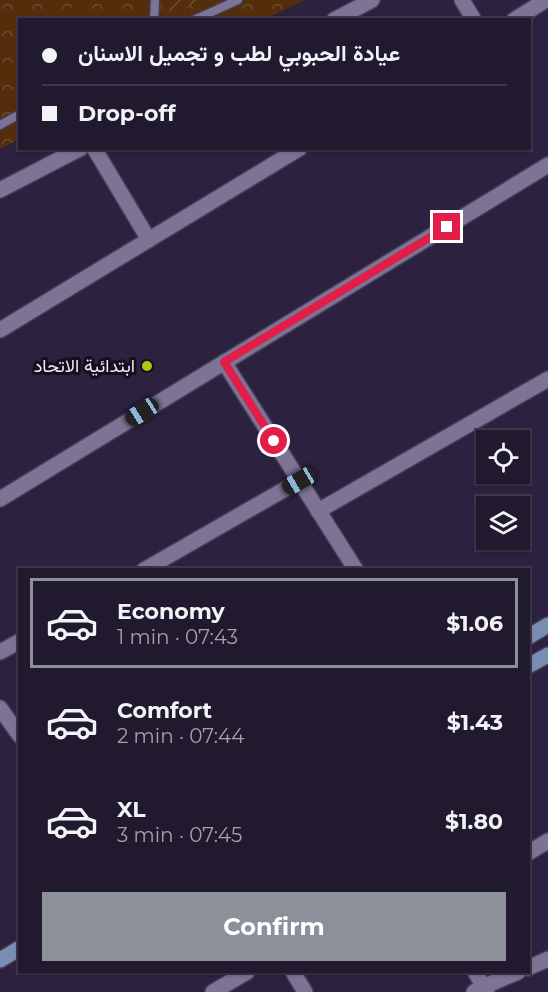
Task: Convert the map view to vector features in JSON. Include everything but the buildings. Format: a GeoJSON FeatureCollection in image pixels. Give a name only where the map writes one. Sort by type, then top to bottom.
{"type":"FeatureCollection","features":[{"type":"Feature","properties":{"kind":"street"},"geometry":{"type":"LineString","coordinates":[[338,18],[372,0]]}},
{"type":"Feature","properties":{"kind":"street"},"geometry":{"type":"LineString","coordinates":[[462,0],[473,18]]}},
{"type":"Feature","properties":{"kind":"street"},"geometry":{"type":"LineString","coordinates":[[517,18],[546,0]]}},
{"type":"Feature","properties":{"kind":"street"},"geometry":{"type":"LineString","coordinates":[[0,190],[77,150]]}},
{"type":"Feature","properties":{"kind":"street"},"geometry":{"type":"LineString","coordinates":[[95,150],[149,240]]}},
{"type":"Feature","properties":{"kind":"street"},"geometry":{"type":"LineString","coordinates":[[0,330],[297,150]]}},
{"type":"Feature","properties":{"kind":"street"},"geometry":{"type":"LineString","coordinates":[[0,499],[548,165]]}},
{"type":"Feature","properties":{"kind":"street"},"geometry":{"type":"LineString","coordinates":[[224,362],[355,568]]}},
{"type":"Feature","properties":{"kind":"street"},"geometry":{"type":"LineString","coordinates":[[318,511],[548,379]]}},
{"type":"Feature","properties":{"kind":"street"},"geometry":{"type":"LineString","coordinates":[[147,568],[299,481]]}},
{"type":"Feature","properties":{"kind":"street"},"geometry":{"type":"LineString","coordinates":[[530,636],[548,625]]}},
{"type":"Feature","properties":{"kind":"street"},"geometry":{"type":"LineString","coordinates":[[0,652],[18,642]]}},
{"type":"Feature","properties":{"kind":"street"},"geometry":{"type":"LineString","coordinates":[[530,665],[548,655]]}},
{"type":"Feature","properties":{"kind":"street"},"geometry":{"type":"LineString","coordinates":[[0,708],[18,733]]}},
{"type":"Feature","properties":{"kind":"street"},"geometry":{"type":"LineString","coordinates":[[530,852],[548,841]]}},
{"type":"Feature","properties":{"kind":"street"},"geometry":{"type":"LineString","coordinates":[[0,960],[18,949]]}},
{"type":"Feature","properties":{"kind":"street"},"geometry":{"type":"LineString","coordinates":[[530,967],[548,959]]}},
{"type":"Feature","properties":{"kind":"street"},"geometry":{"type":"LineString","coordinates":[[213,992],[245,973]]}},
{"type":"Feature","properties":{"kind":"street"},"geometry":{"type":"LineString","coordinates":[[294,973],[304,992]]}},
{"type":"Feature","properties":{"kind":"street"},"geometry":{"type":"LineString","coordinates":[[475,973],[481,990],[516,973]]}},
{"type":"Feature","properties":{"kind":"lane"},"geometry":{"type":"LineString","coordinates":[[154,18],[155,0]]}},
{"type":"Feature","properties":{"kind":"lane"},"geometry":{"type":"LineString","coordinates":[[198,18],[238,0]]}},
{"type":"Feature","properties":{"kind":"lane"},"geometry":{"type":"LineString","coordinates":[[0,125],[18,115]]}},
{"type":"Feature","properties":{"kind":"green space"},"geometry":{"type":"Polygon","coordinates":[[[0,0],[305,0],[267,18],[18,18],[18,140],[0,149],[0,0]]]}},
{"type":"Feature","properties":{"kind":"green space"},"geometry":{"type":"Polygon","coordinates":[[[169,0],[204,0],[169,16],[169,0]]]}},
{"type":"Feature","properties":{"kind":"place","name":"ابتدائية الاتحاد"},"geometry":{"type":"Point","coordinates":[147,366]}},
{"type":"Feature","properties":{"kind":"route"},"geometry":{"type":"LineString","coordinates":[[274,441],[224,362],[447,227]]}}]}
